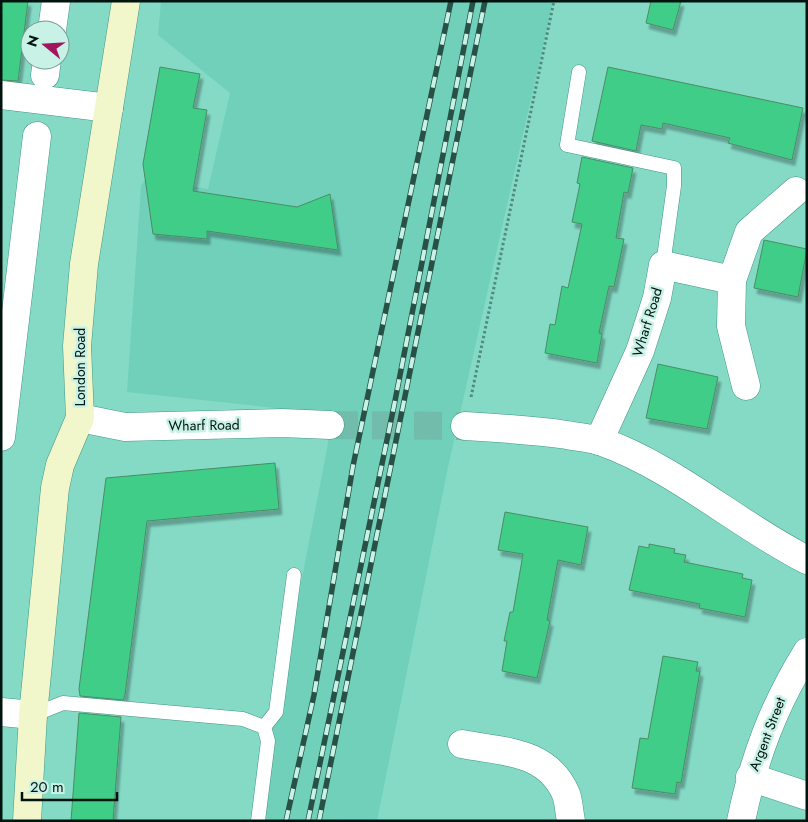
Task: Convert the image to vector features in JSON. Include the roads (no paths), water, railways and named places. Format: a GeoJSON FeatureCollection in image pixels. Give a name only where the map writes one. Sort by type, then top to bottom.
{"type":"FeatureCollection","features":[{"type":"Feature","properties":{"kind":"street"},"geometry":{"type":"LineString","coordinates":[[53,20],[56,1]]}},
{"type":"Feature","properties":{"kind":"street","name":"London Road"},"geometry":{"type":"LineString","coordinates":[[27,821],[33,715],[55,488],[60,465],[80,418],[77,346],[84,264],[126,1]]}},
{"type":"Feature","properties":{"kind":"street"},"geometry":{"type":"LineString","coordinates":[[1,96],[109,108]]}},
{"type":"Feature","properties":{"kind":"street"},"geometry":{"type":"LineString","coordinates":[[1,437],[3,405],[37,136]]}},
{"type":"Feature","properties":{"kind":"street"},"geometry":{"type":"LineString","coordinates":[[746,386],[731,326],[732,280],[748,232],[796,191]]}},
{"type":"Feature","properties":{"kind":"street"},"geometry":{"type":"LineString","coordinates":[[663,265],[732,280]]}},
{"type":"Feature","properties":{"kind":"street","name":"Wharf Road"},"geometry":{"type":"LineString","coordinates":[[599,441],[640,351],[657,298],[663,265]]}},
{"type":"Feature","properties":{"kind":"street","name":"Wharf Road"},"geometry":{"type":"LineString","coordinates":[[80,418],[125,427],[282,423],[330,425]]}},
{"type":"Feature","properties":{"kind":"street"},"geometry":{"type":"LineString","coordinates":[[465,426],[525,428],[599,441],[654,466],[700,492],[789,551],[807,560]]}},
{"type":"Feature","properties":{"kind":"street","name":"Argent Street"},"geometry":{"type":"LineString","coordinates":[[741,821],[750,777],[762,739],[784,690],[807,652]]}},
{"type":"Feature","properties":{"kind":"street"},"geometry":{"type":"LineString","coordinates":[[1,712],[33,715]]}},
{"type":"Feature","properties":{"kind":"street"},"geometry":{"type":"LineString","coordinates":[[462,744],[532,757],[552,770],[566,795],[571,821]]}},
{"type":"Feature","properties":{"kind":"street"},"geometry":{"type":"LineString","coordinates":[[750,777],[807,796]]}},
{"type":"Feature","properties":{"kind":"lane"},"geometry":{"type":"LineString","coordinates":[[579,72],[568,145],[674,168],[674,186],[663,265]]}},
{"type":"Feature","properties":{"kind":"lane"},"geometry":{"type":"LineString","coordinates":[[264,728],[276,712],[294,575]]}},
{"type":"Feature","properties":{"kind":"lane"},"geometry":{"type":"LineString","coordinates":[[33,715],[63,703],[243,719],[264,728],[268,741],[258,821]]}},
{"type":"Feature","properties":{"kind":"tunnel"},"geometry":{"type":"LineString","coordinates":[[330,425],[465,426]]}},
{"type":"Feature","properties":{"kind":"railway"},"geometry":{"type":"LineString","coordinates":[[286,821],[314,695],[353,466],[451,1]]}},
{"type":"Feature","properties":{"kind":"railway"},"geometry":{"type":"LineString","coordinates":[[308,821],[394,406],[473,1]]}},
{"type":"Feature","properties":{"kind":"railway"},"geometry":{"type":"LineString","coordinates":[[319,821],[485,1]]}}]}
